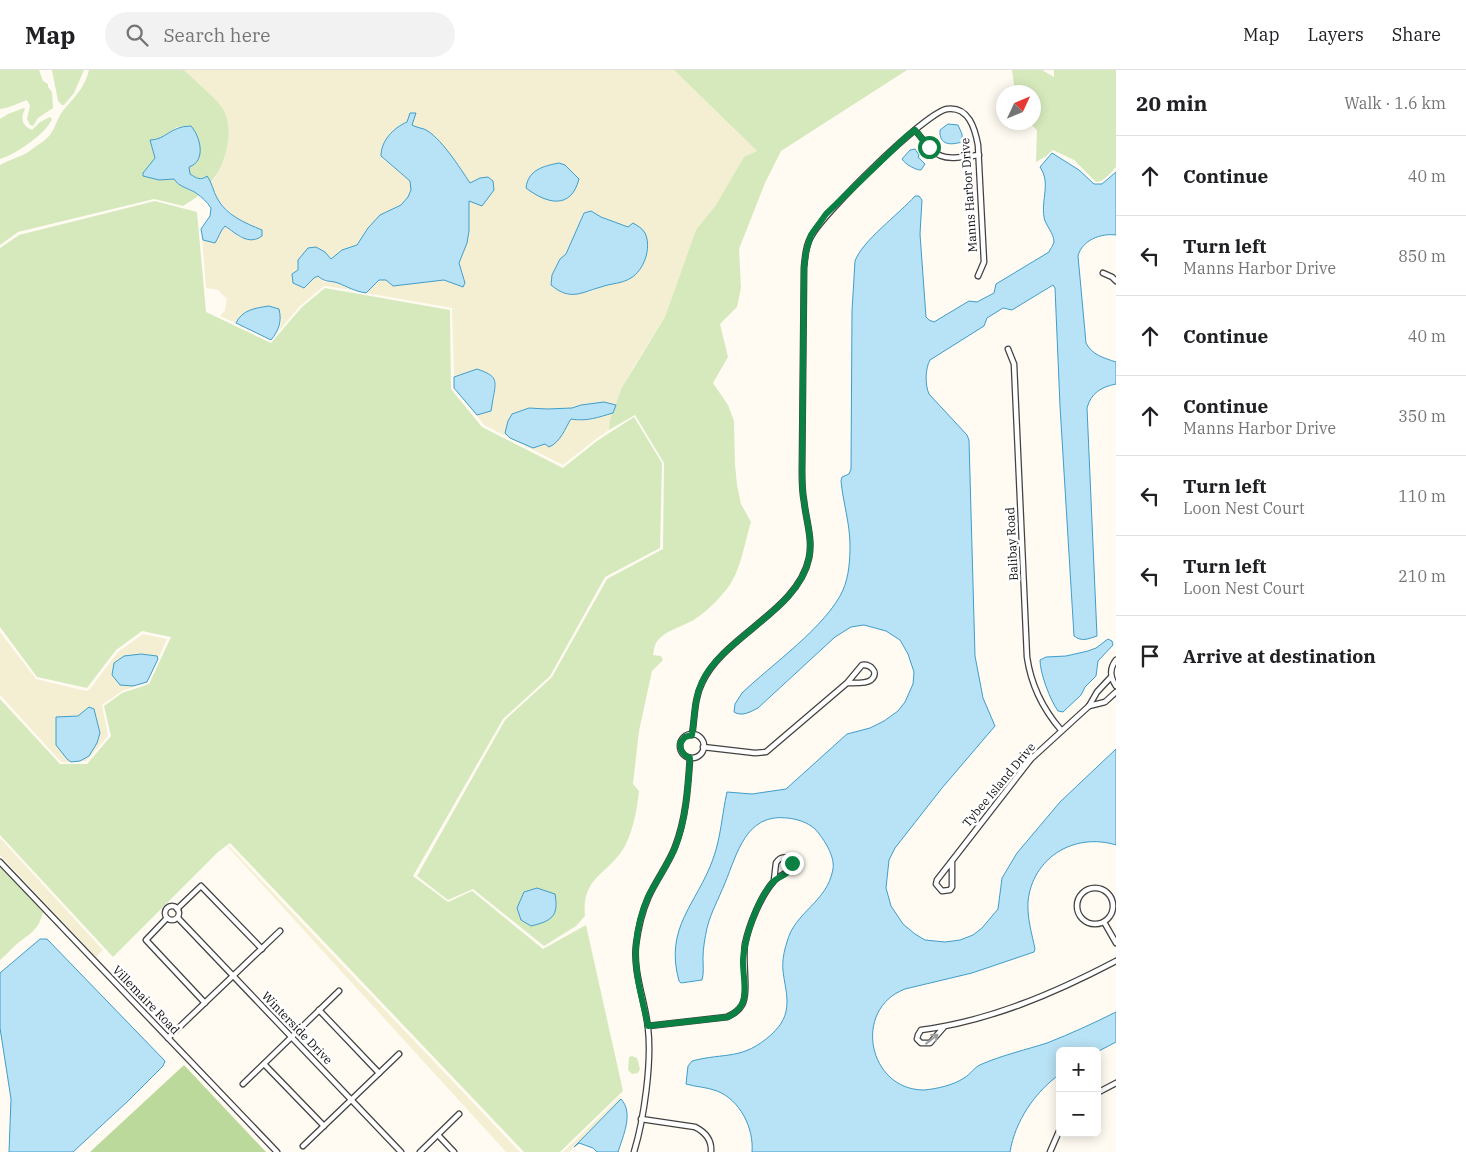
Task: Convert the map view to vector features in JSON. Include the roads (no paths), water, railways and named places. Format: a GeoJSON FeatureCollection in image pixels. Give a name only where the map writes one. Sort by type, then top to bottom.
{"type":"FeatureCollection","features":[{"type":"Feature","properties":{"kind":"street","name":"Manns Harbor Drive"},"geometry":{"type":"LineString","coordinates":[[692,735],[696,700],[708,671],[720,657],[791,592],[804,574],[809,557],[810,542],[802,471],[804,268],[811,235],[826,214],[915,130],[939,112],[948,109],[959,111],[968,116],[974,127],[979,155],[984,262],[978,276]]}},
{"type":"Feature","properties":{"kind":"street"},"geometry":{"type":"LineString","coordinates":[[915,130],[937,154],[946,158],[979,155]]}},
{"type":"Feature","properties":{"kind":"street"},"geometry":{"type":"LineString","coordinates":[[1103,273],[1116,281]]}},
{"type":"Feature","properties":{"kind":"street","name":"Balibay Road"},"geometry":{"type":"LineString","coordinates":[[1008,349],[1014,364],[1028,664],[1031,681],[1039,698],[1061,730]]}},
{"type":"Feature","properties":{"kind":"street"},"geometry":{"type":"LineString","coordinates":[[1116,660],[1112,666],[1111,677],[1116,686]]}},
{"type":"Feature","properties":{"kind":"street"},"geometry":{"type":"LineString","coordinates":[[703,747],[755,753],[766,752],[847,683],[862,665],[869,665],[873,668],[873,678],[869,681],[847,683]]}},
{"type":"Feature","properties":{"kind":"street","name":"Tybee Island Drive"},"geometry":{"type":"LineString","coordinates":[[952,862],[952,887],[950,890],[942,890],[936,884],[937,880],[1030,759],[1089,706],[1096,694],[1111,677]]}},
{"type":"Feature","properties":{"kind":"street","name":"Tybee Island Drive"},"geometry":{"type":"LineString","coordinates":[[1089,706],[1103,702],[1116,692]]}},
{"type":"Feature","properties":{"kind":"street"},"geometry":{"type":"LineString","coordinates":[[1096,694],[1103,702]]}},
{"type":"Feature","properties":{"kind":"street"},"geometry":{"type":"LineString","coordinates":[[692,735],[699,737],[703,747],[700,754],[690,758],[681,751],[680,743],[685,737],[692,735]]}},
{"type":"Feature","properties":{"kind":"street"},"geometry":{"type":"LineString","coordinates":[[634,1152],[641,1119],[648,1063],[648,1026],[637,971],[636,947],[648,897],[676,846],[684,819],[690,758]]}},
{"type":"Feature","properties":{"kind":"street"},"geometry":{"type":"LineString","coordinates":[[648,1026],[728,1017],[736,1013],[742,1005],[745,995],[743,959],[745,942],[758,907],[774,880],[776,862],[782,857],[786,857],[790,860],[792,867],[790,871],[774,880]]}},
{"type":"Feature","properties":{"kind":"street","name":"Villemaire Road"},"geometry":{"type":"LineString","coordinates":[[0,862],[277,1152]]}},
{"type":"Feature","properties":{"kind":"street"},"geometry":{"type":"LineString","coordinates":[[178,909],[200,886],[262,949]]}},
{"type":"Feature","properties":{"kind":"street"},"geometry":{"type":"LineString","coordinates":[[1096,889],[1110,897],[1111,914],[1104,922],[1092,924],[1081,918],[1077,906],[1078,900],[1086,891],[1096,889]]}},
{"type":"Feature","properties":{"kind":"street"},"geometry":{"type":"LineString","coordinates":[[172,906],[178,909],[178,918],[174,920],[168,918],[165,914],[168,908],[172,906]]}},
{"type":"Feature","properties":{"kind":"street"},"geometry":{"type":"LineString","coordinates":[[168,918],[146,940],[205,1002]]}},
{"type":"Feature","properties":{"kind":"street","name":"Winterside Drive"},"geometry":{"type":"LineString","coordinates":[[178,918],[401,1152]]}},
{"type":"Feature","properties":{"kind":"street"},"geometry":{"type":"LineString","coordinates":[[1104,922],[1116,942]]}},
{"type":"Feature","properties":{"kind":"street"},"geometry":{"type":"LineString","coordinates":[[168,1038],[280,931]]}},
{"type":"Feature","properties":{"kind":"street"},"geometry":{"type":"LineString","coordinates":[[944,1027],[930,1043],[922,1043],[917,1039],[921,1030],[944,1027],[1032,1001],[1074,983],[1116,961]]}},
{"type":"Feature","properties":{"kind":"street"},"geometry":{"type":"LineString","coordinates":[[243,1084],[339,991]]}},
{"type":"Feature","properties":{"kind":"street"},"geometry":{"type":"LineString","coordinates":[[319,1010],[379,1073]]}},
{"type":"Feature","properties":{"kind":"street"},"geometry":{"type":"LineString","coordinates":[[303,1146],[399,1054]]}},
{"type":"Feature","properties":{"kind":"street"},"geometry":{"type":"LineString","coordinates":[[264,1064],[324,1126]]}},
{"type":"Feature","properties":{"kind":"street"},"geometry":{"type":"LineString","coordinates":[[1099,1092],[1116,1083]]}},
{"type":"Feature","properties":{"kind":"street"},"geometry":{"type":"LineString","coordinates":[[420,1152],[459,1114]]}},
{"type":"Feature","properties":{"kind":"street"},"geometry":{"type":"LineString","coordinates":[[641,1119],[695,1126],[709,1139],[712,1148],[711,1152]]}},
{"type":"Feature","properties":{"kind":"street"},"geometry":{"type":"LineString","coordinates":[[438,1135],[454,1152]]}},
{"type":"Feature","properties":{"kind":"street"},"geometry":{"type":"LineString","coordinates":[[1050,1152],[1057,1137]]}},
{"type":"Feature","properties":{"kind":"water"},"geometry":{"type":"Polygon","coordinates":[[[410,113],[416,113],[412,125],[424,129],[437,138],[470,183],[480,178],[488,177],[493,181],[494,190],[482,206],[469,201],[469,231],[467,243],[459,263],[465,283],[463,287],[444,280],[393,286],[386,280],[379,280],[366,293],[318,276],[304,288],[293,283],[292,274],[298,270],[298,260],[308,248],[316,247],[325,252],[331,259],[342,250],[357,245],[368,228],[380,215],[401,205],[408,197],[411,190],[410,181],[381,156],[386,140],[393,131],[407,122],[410,113]]]}},
{"type":"Feature","properties":{"kind":"water"},"geometry":{"type":"Polygon","coordinates":[[[948,124],[958,125],[962,134],[962,142],[950,144],[941,139],[940,130],[948,124]]]}},
{"type":"Feature","properties":{"kind":"water"},"geometry":{"type":"Polygon","coordinates":[[[191,126],[199,142],[200,154],[195,164],[189,167],[190,174],[201,179],[207,176],[217,198],[225,209],[243,221],[262,230],[262,236],[252,240],[243,238],[225,226],[215,243],[203,240],[201,229],[210,216],[211,208],[206,202],[196,193],[178,184],[174,179],[159,180],[143,176],[143,173],[155,158],[150,140],[160,138],[178,128],[191,126]]]}},
{"type":"Feature","properties":{"kind":"water"},"geometry":{"type":"Polygon","coordinates":[[[915,149],[919,155],[918,157],[925,164],[921,170],[910,166],[902,159],[910,150],[915,149]]]}},
{"type":"Feature","properties":{"kind":"water"},"geometry":{"type":"Polygon","coordinates":[[[1052,153],[1079,170],[1094,184],[1102,184],[1116,172],[1116,235],[1104,235],[1093,239],[1080,250],[1078,256],[1086,343],[1095,353],[1116,362],[1116,384],[1097,392],[1091,398],[1087,408],[1097,636],[1082,639],[1074,636],[1055,288],[1053,285],[1012,310],[1003,308],[987,318],[984,326],[930,360],[927,368],[926,382],[929,394],[967,435],[969,440],[975,656],[983,698],[995,726],[942,788],[895,848],[889,860],[886,888],[891,906],[903,924],[925,940],[945,942],[960,940],[973,935],[982,928],[998,909],[1002,878],[1017,853],[1060,802],[1116,749],[1116,845],[1085,842],[1058,852],[1047,861],[1031,886],[1028,902],[1034,952],[972,973],[905,989],[888,999],[878,1013],[873,1030],[874,1047],[879,1063],[890,1077],[905,1086],[924,1090],[955,1083],[982,1064],[1047,1043],[1116,1012],[1116,1042],[1101,1050],[1101,1047],[1056,1047],[1056,1077],[1042,1089],[1021,1118],[1010,1152],[752,1152],[751,1134],[739,1108],[725,1095],[717,1091],[686,1084],[688,1066],[692,1061],[734,1054],[752,1048],[772,1034],[781,1023],[787,1006],[783,967],[785,949],[791,931],[803,914],[818,899],[830,881],[833,869],[831,853],[815,829],[805,823],[787,818],[773,818],[762,822],[745,838],[739,848],[713,911],[707,928],[702,980],[681,983],[679,981],[675,962],[679,931],[716,851],[727,792],[752,794],[786,789],[847,734],[870,728],[898,711],[905,702],[913,684],[914,672],[908,654],[900,640],[886,631],[864,625],[851,627],[835,637],[758,708],[743,714],[734,712],[735,704],[742,693],[812,631],[825,617],[835,604],[847,579],[850,537],[841,481],[842,477],[849,474],[851,469],[852,311],[855,261],[873,236],[915,196],[919,196],[922,200],[920,234],[926,317],[934,322],[969,301],[977,302],[994,293],[996,284],[1049,252],[1054,243],[1053,235],[1044,217],[1045,179],[1040,167],[1052,153]]]}},
{"type":"Feature","properties":{"kind":"water"},"geometry":{"type":"Polygon","coordinates":[[[559,163],[565,165],[579,179],[570,196],[564,200],[550,200],[542,198],[526,188],[527,182],[533,173],[542,167],[559,163]]]}},
{"type":"Feature","properties":{"kind":"water"},"geometry":{"type":"Polygon","coordinates":[[[591,211],[601,217],[628,227],[633,223],[641,228],[645,233],[648,245],[646,258],[640,270],[627,280],[581,293],[564,293],[551,285],[552,275],[560,259],[566,254],[584,213],[591,211]]]}},
{"type":"Feature","properties":{"kind":"water"},"geometry":{"type":"Polygon","coordinates":[[[269,306],[279,309],[280,318],[278,329],[271,340],[236,323],[245,312],[269,306]]]}},
{"type":"Feature","properties":{"kind":"water"},"geometry":{"type":"Polygon","coordinates":[[[477,369],[492,376],[495,387],[491,411],[477,415],[454,388],[454,377],[477,369]]]}},
{"type":"Feature","properties":{"kind":"water"},"geometry":{"type":"Polygon","coordinates":[[[604,402],[616,405],[613,413],[587,419],[571,419],[560,438],[549,447],[545,444],[533,448],[510,438],[505,433],[512,414],[529,408],[572,408],[604,402]]]}},
{"type":"Feature","properties":{"kind":"water"},"geometry":{"type":"Polygon","coordinates":[[[1108,639],[1112,641],[1113,645],[1098,661],[1096,676],[1085,687],[1081,695],[1063,712],[1058,711],[1046,686],[1040,660],[1046,657],[1066,656],[1088,651],[1096,648],[1108,639]]]}},
{"type":"Feature","properties":{"kind":"water"},"geometry":{"type":"Polygon","coordinates":[[[141,654],[157,656],[158,659],[147,682],[133,686],[120,685],[112,675],[114,663],[124,656],[141,654]]]}},
{"type":"Feature","properties":{"kind":"water"},"geometry":{"type":"Polygon","coordinates":[[[89,707],[94,709],[100,733],[97,743],[89,756],[80,761],[71,762],[56,745],[56,717],[78,716],[89,707]]]}},
{"type":"Feature","properties":{"kind":"water"},"geometry":{"type":"Polygon","coordinates":[[[537,888],[555,894],[556,908],[549,919],[531,926],[521,920],[517,908],[524,892],[537,888]]]}},
{"type":"Feature","properties":{"kind":"water"},"geometry":{"type":"Polygon","coordinates":[[[40,939],[47,939],[165,1061],[163,1066],[128,1101],[73,1152],[9,1152],[11,1099],[0,1028],[0,973],[40,939]]]}},
{"type":"Feature","properties":{"kind":"water"},"geometry":{"type":"Polygon","coordinates":[[[621,1099],[627,1111],[627,1118],[625,1132],[618,1152],[597,1152],[593,1148],[579,1143],[574,1147],[621,1099]]]}}]}
